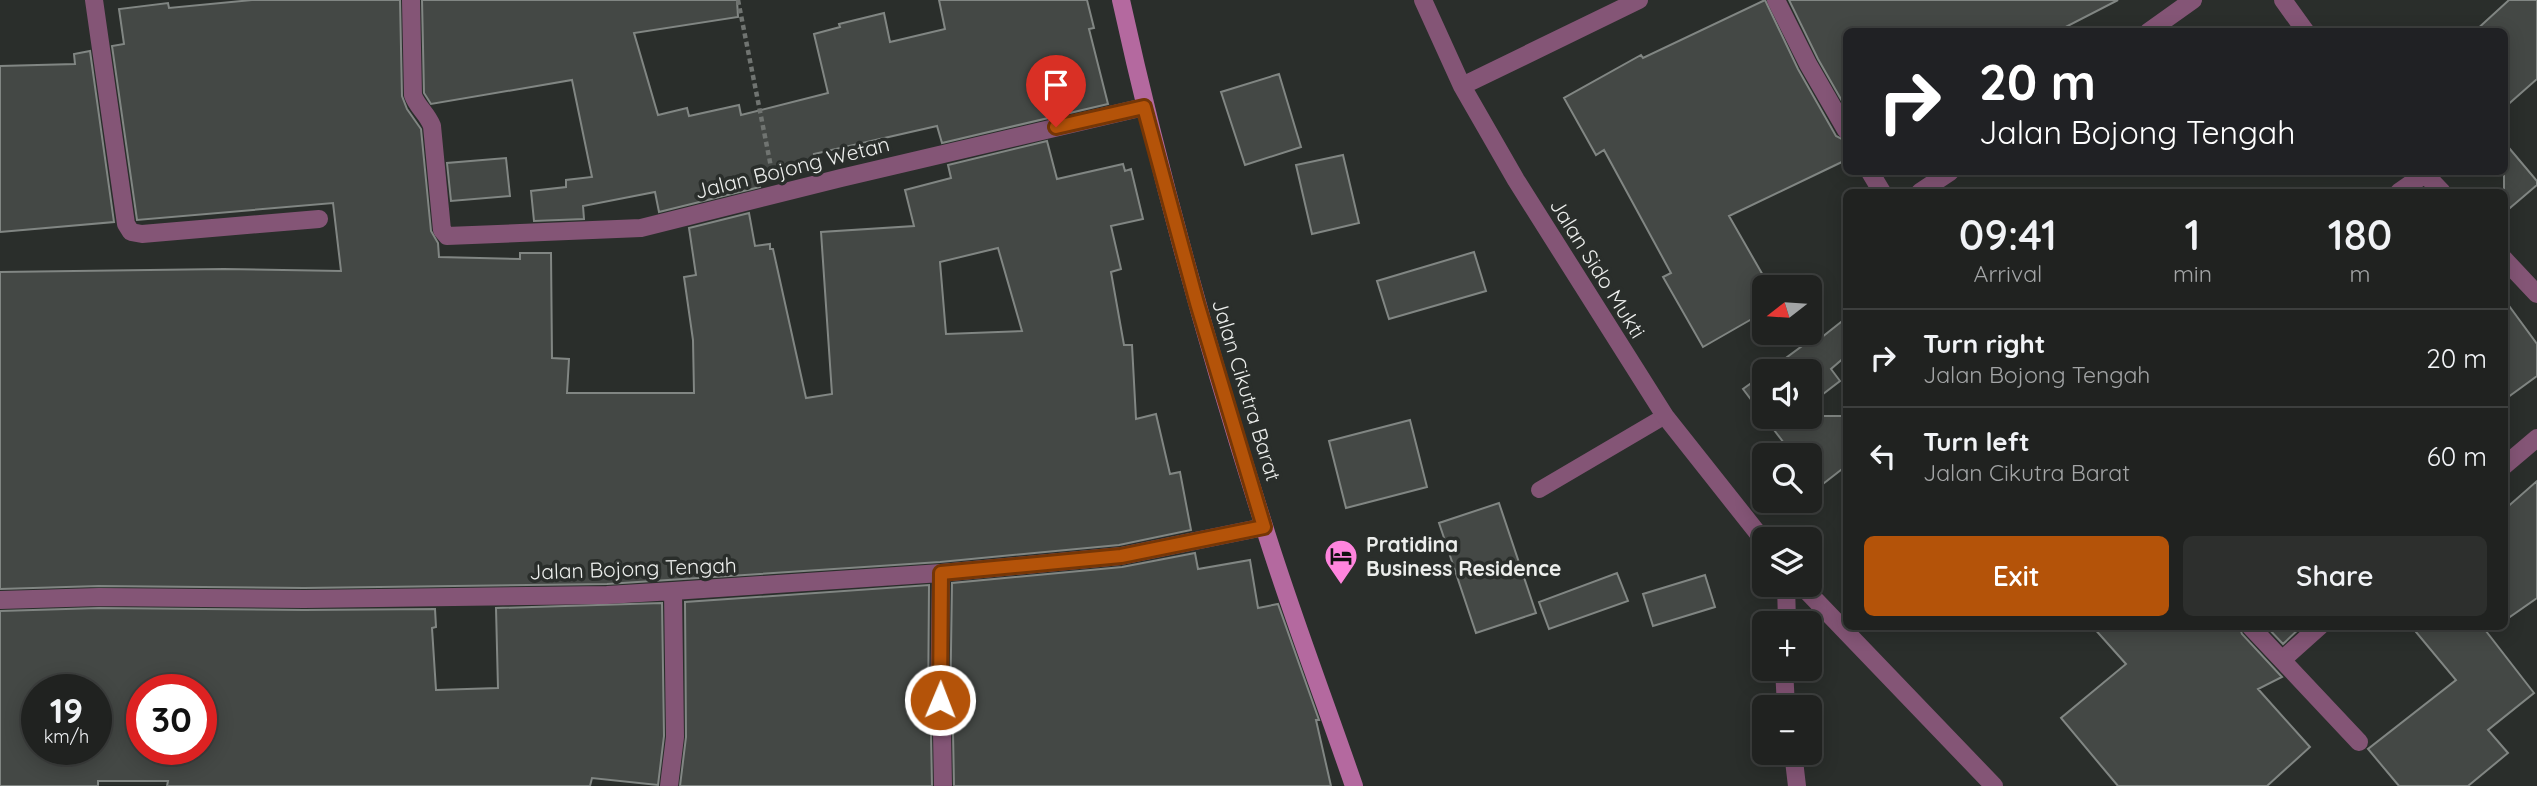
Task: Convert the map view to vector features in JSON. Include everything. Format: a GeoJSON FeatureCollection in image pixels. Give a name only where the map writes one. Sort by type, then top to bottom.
{"type":"FeatureCollection","features":[{"type":"Feature","properties":{"kind":"main road","name":"Jalan Cikutra Barat"},"geometry":{"type":"LineString","coordinates":[[1121,0],[1144,107],[1197,303],[1264,527],[1354,786]]}},
{"type":"Feature","properties":{"kind":"street"},"geometry":{"type":"LineString","coordinates":[[93,0],[126,224],[131,232],[142,234],[318,219]]}},
{"type":"Feature","properties":{"kind":"street","name":"Jalan Bojong Wetan"},"geometry":{"type":"LineString","coordinates":[[411,0],[413,94],[416,104],[425,110],[432,126],[442,230],[447,236],[641,228],[1144,107]]}},
{"type":"Feature","properties":{"kind":"street","name":"Jalan Sido Mukti"},"geometry":{"type":"LineString","coordinates":[[1423,0],[1462,86],[1516,180],[1665,416],[1753,527]]}},
{"type":"Feature","properties":{"kind":"street"},"geometry":{"type":"LineString","coordinates":[[1462,86],[1639,0]]}},
{"type":"Feature","properties":{"kind":"street"},"geometry":{"type":"LineString","coordinates":[[1776,0],[1843,125]]}},
{"type":"Feature","properties":{"kind":"street"},"geometry":{"type":"LineString","coordinates":[[2154,28],[2193,0]]}},
{"type":"Feature","properties":{"kind":"street"},"geometry":{"type":"LineString","coordinates":[[2283,0],[2303,28]]}},
{"type":"Feature","properties":{"kind":"street"},"geometry":{"type":"LineString","coordinates":[[1924,189],[1946,175]]}},
{"type":"Feature","properties":{"kind":"street"},"geometry":{"type":"LineString","coordinates":[[2403,189],[2421,175]]}},
{"type":"Feature","properties":{"kind":"street"},"geometry":{"type":"LineString","coordinates":[[2426,175],[2439,189]]}},
{"type":"Feature","properties":{"kind":"street"},"geometry":{"type":"LineString","coordinates":[[2508,263],[2537,294]]}},
{"type":"Feature","properties":{"kind":"street"},"geometry":{"type":"LineString","coordinates":[[2508,463],[2537,438]]}},
{"type":"Feature","properties":{"kind":"street","name":"Jalan Bojong Tengah"},"geometry":{"type":"LineString","coordinates":[[0,600],[99,597],[304,599],[673,592],[941,573],[1121,556],[1264,527]]}},
{"type":"Feature","properties":{"kind":"street"},"geometry":{"type":"LineString","coordinates":[[941,573],[939,717],[942,732],[943,786]]}},
{"type":"Feature","properties":{"kind":"street"},"geometry":{"type":"LineString","coordinates":[[668,786],[675,737],[673,592]]}},
{"type":"Feature","properties":{"kind":"street"},"geometry":{"type":"LineString","coordinates":[[1812,597],[1843,629]]}},
{"type":"Feature","properties":{"kind":"street"},"geometry":{"type":"LineString","coordinates":[[1844,630],[1994,786]]}},
{"type":"Feature","properties":{"kind":"street"},"geometry":{"type":"LineString","coordinates":[[2254,630],[2359,742]]}},
{"type":"Feature","properties":{"kind":"street"},"geometry":{"type":"LineString","coordinates":[[2282,660],[2316,630]]}},
{"type":"Feature","properties":{"kind":"street"},"geometry":{"type":"LineString","coordinates":[[1795,765],[1797,786]]}},
{"type":"Feature","properties":{"kind":"lane"},"geometry":{"type":"LineString","coordinates":[[1539,490],[1665,416]]}},
{"type":"Feature","properties":{"kind":"path"},"geometry":{"type":"LineString","coordinates":[[738,0],[777,195]]}},
{"type":"Feature","properties":{"kind":"building"},"geometry":{"type":"Polygon","coordinates":[[[252,0],[400,0],[402,96],[407,109],[421,129],[431,231],[438,243],[439,257],[520,259],[520,253],[551,253],[552,358],[569,359],[567,393],[694,393],[693,340],[684,277],[696,275],[689,228],[749,213],[755,246],[770,244],[770,249],[773,249],[806,398],[832,394],[821,232],[914,226],[905,190],[951,178],[948,165],[1047,141],[1057,179],[1123,164],[1125,171],[1131,169],[1143,219],[1111,226],[1121,269],[1111,272],[1124,345],[1132,345],[1136,419],[1156,414],[1170,474],[1180,472],[1191,530],[1119,545],[940,562],[607,584],[304,588],[99,586],[0,589],[0,272],[224,269],[341,271],[333,203],[137,220],[112,46],[124,44],[119,9],[168,3],[169,8],[252,0]],[[998,248],[940,262],[946,334],[1022,331],[998,248]]]}},
{"type":"Feature","properties":{"kind":"building"},"geometry":{"type":"Polygon","coordinates":[[[422,0],[737,0],[738,17],[634,33],[658,115],[687,108],[689,116],[739,105],[741,115],[828,93],[814,34],[840,27],[839,24],[884,13],[890,42],[945,29],[939,0],[1087,0],[1094,28],[1089,29],[1108,104],[942,143],[937,126],[814,154],[816,162],[758,177],[760,187],[659,212],[655,192],[583,206],[584,219],[534,221],[531,191],[566,187],[566,180],[592,177],[572,80],[431,104],[424,93],[422,0]]]}},
{"type":"Feature","properties":{"kind":"building"},"geometry":{"type":"Polygon","coordinates":[[[1765,0],[1798,69],[1836,136],[1843,140],[1843,161],[1729,216],[1763,275],[1752,275],[1752,319],[1703,347],[1663,277],[1671,273],[1604,150],[1596,155],[1564,98],[1641,55],[1643,58],[1765,0]]]}},
{"type":"Feature","properties":{"kind":"building"},"geometry":{"type":"Polygon","coordinates":[[[1789,0],[2118,0],[2064,28],[1843,28],[1843,103],[1789,0]]]}},
{"type":"Feature","properties":{"kind":"building"},"geometry":{"type":"Polygon","coordinates":[[[2509,0],[2537,0],[2537,79],[2508,104],[2508,28],[2478,28],[2509,0]]]}},
{"type":"Feature","properties":{"kind":"building"},"geometry":{"type":"Polygon","coordinates":[[[90,51],[114,222],[0,232],[0,66],[75,64],[74,54],[90,51]]]}},
{"type":"Feature","properties":{"kind":"building"},"geometry":{"type":"Polygon","coordinates":[[[1279,74],[1301,147],[1245,165],[1221,92],[1279,74]]]}},
{"type":"Feature","properties":{"kind":"building"},"geometry":{"type":"Polygon","coordinates":[[[2508,147],[2537,181],[2537,185],[2508,210],[2508,189],[2504,189],[2504,175],[2508,175],[2508,147]]]}},
{"type":"Feature","properties":{"kind":"building"},"geometry":{"type":"Polygon","coordinates":[[[1343,155],[1359,223],[1312,234],[1296,165],[1343,155]]]}},
{"type":"Feature","properties":{"kind":"building"},"geometry":{"type":"Polygon","coordinates":[[[506,158],[510,196],[451,201],[447,163],[506,158]]]}},
{"type":"Feature","properties":{"kind":"building"},"geometry":{"type":"Polygon","coordinates":[[[1474,252],[1486,291],[1389,319],[1377,281],[1474,252]]]}},
{"type":"Feature","properties":{"kind":"building"},"geometry":{"type":"Polygon","coordinates":[[[2508,304],[2537,344],[2537,376],[2508,397],[2508,304]]]}},
{"type":"Feature","properties":{"kind":"building"},"geometry":{"type":"Polygon","coordinates":[[[1843,320],[1843,359],[1831,369],[1840,381],[1822,395],[1822,359],[1784,359],[1804,345],[1822,345],[1822,337],[1843,320]]]}},
{"type":"Feature","properties":{"kind":"building"},"geometry":{"type":"Polygon","coordinates":[[[1752,383],[1752,401],[1743,389],[1752,383]]]}},
{"type":"Feature","properties":{"kind":"building"},"geometry":{"type":"Polygon","coordinates":[[[1822,416],[1843,416],[1843,468],[1822,485],[1822,443],[1784,443],[1773,429],[1822,429],[1822,416]]]}},
{"type":"Feature","properties":{"kind":"building"},"geometry":{"type":"Polygon","coordinates":[[[1410,420],[1427,487],[1346,508],[1329,441],[1410,420]]]}},
{"type":"Feature","properties":{"kind":"building"},"geometry":{"type":"Polygon","coordinates":[[[2537,481],[2537,598],[2508,618],[2508,506],[2537,481]]]}},
{"type":"Feature","properties":{"kind":"building"},"geometry":{"type":"Polygon","coordinates":[[[1499,503],[1536,613],[1476,633],[1439,523],[1499,503]]]}},
{"type":"Feature","properties":{"kind":"building"},"geometry":{"type":"Polygon","coordinates":[[[1195,553],[1198,569],[1250,560],[1258,608],[1278,604],[1319,720],[1316,720],[1331,786],[954,786],[950,716],[952,583],[1122,567],[1195,553]]]}},
{"type":"Feature","properties":{"kind":"building"},"geometry":{"type":"Polygon","coordinates":[[[1617,573],[1628,601],[1549,629],[1539,602],[1617,573]]]}},
{"type":"Feature","properties":{"kind":"building"},"geometry":{"type":"Polygon","coordinates":[[[1705,575],[1715,607],[1653,626],[1643,594],[1705,575]]]}},
{"type":"Feature","properties":{"kind":"building"},"geometry":{"type":"Polygon","coordinates":[[[929,585],[928,717],[932,786],[680,786],[686,737],[685,602],[929,585]]]}},
{"type":"Feature","properties":{"kind":"building"},"geometry":{"type":"Polygon","coordinates":[[[662,603],[664,736],[658,785],[592,778],[590,786],[167,786],[168,781],[98,781],[98,786],[0,786],[0,611],[99,608],[435,609],[436,627],[432,628],[436,690],[498,688],[496,608],[662,603]]]}},
{"type":"Feature","properties":{"kind":"building"},"geometry":{"type":"Polygon","coordinates":[[[2096,630],[2240,630],[2282,677],[2258,689],[2310,747],[2267,786],[2118,786],[2061,718],[2126,664],[2096,630]]]}},
{"type":"Feature","properties":{"kind":"building"},"geometry":{"type":"Polygon","coordinates":[[[2270,630],[2298,630],[2283,644],[2270,630]]]}},
{"type":"Feature","properties":{"kind":"building"},"geometry":{"type":"Polygon","coordinates":[[[2414,630],[2485,630],[2534,693],[2488,730],[2508,753],[2468,786],[2399,786],[2368,749],[2456,680],[2414,630]]]}},
{"type":"Feature","properties":{"kind":"place","name":"Pratidina Business Residence"},"geometry":{"type":"Point","coordinates":[1341,586]}},
{"type":"Feature","properties":{"kind":"route"},"geometry":{"type":"LineString","coordinates":[[940,700],[941,573],[1121,556],[1264,527],[1197,303],[1144,107],[1056,127]]}}]}
